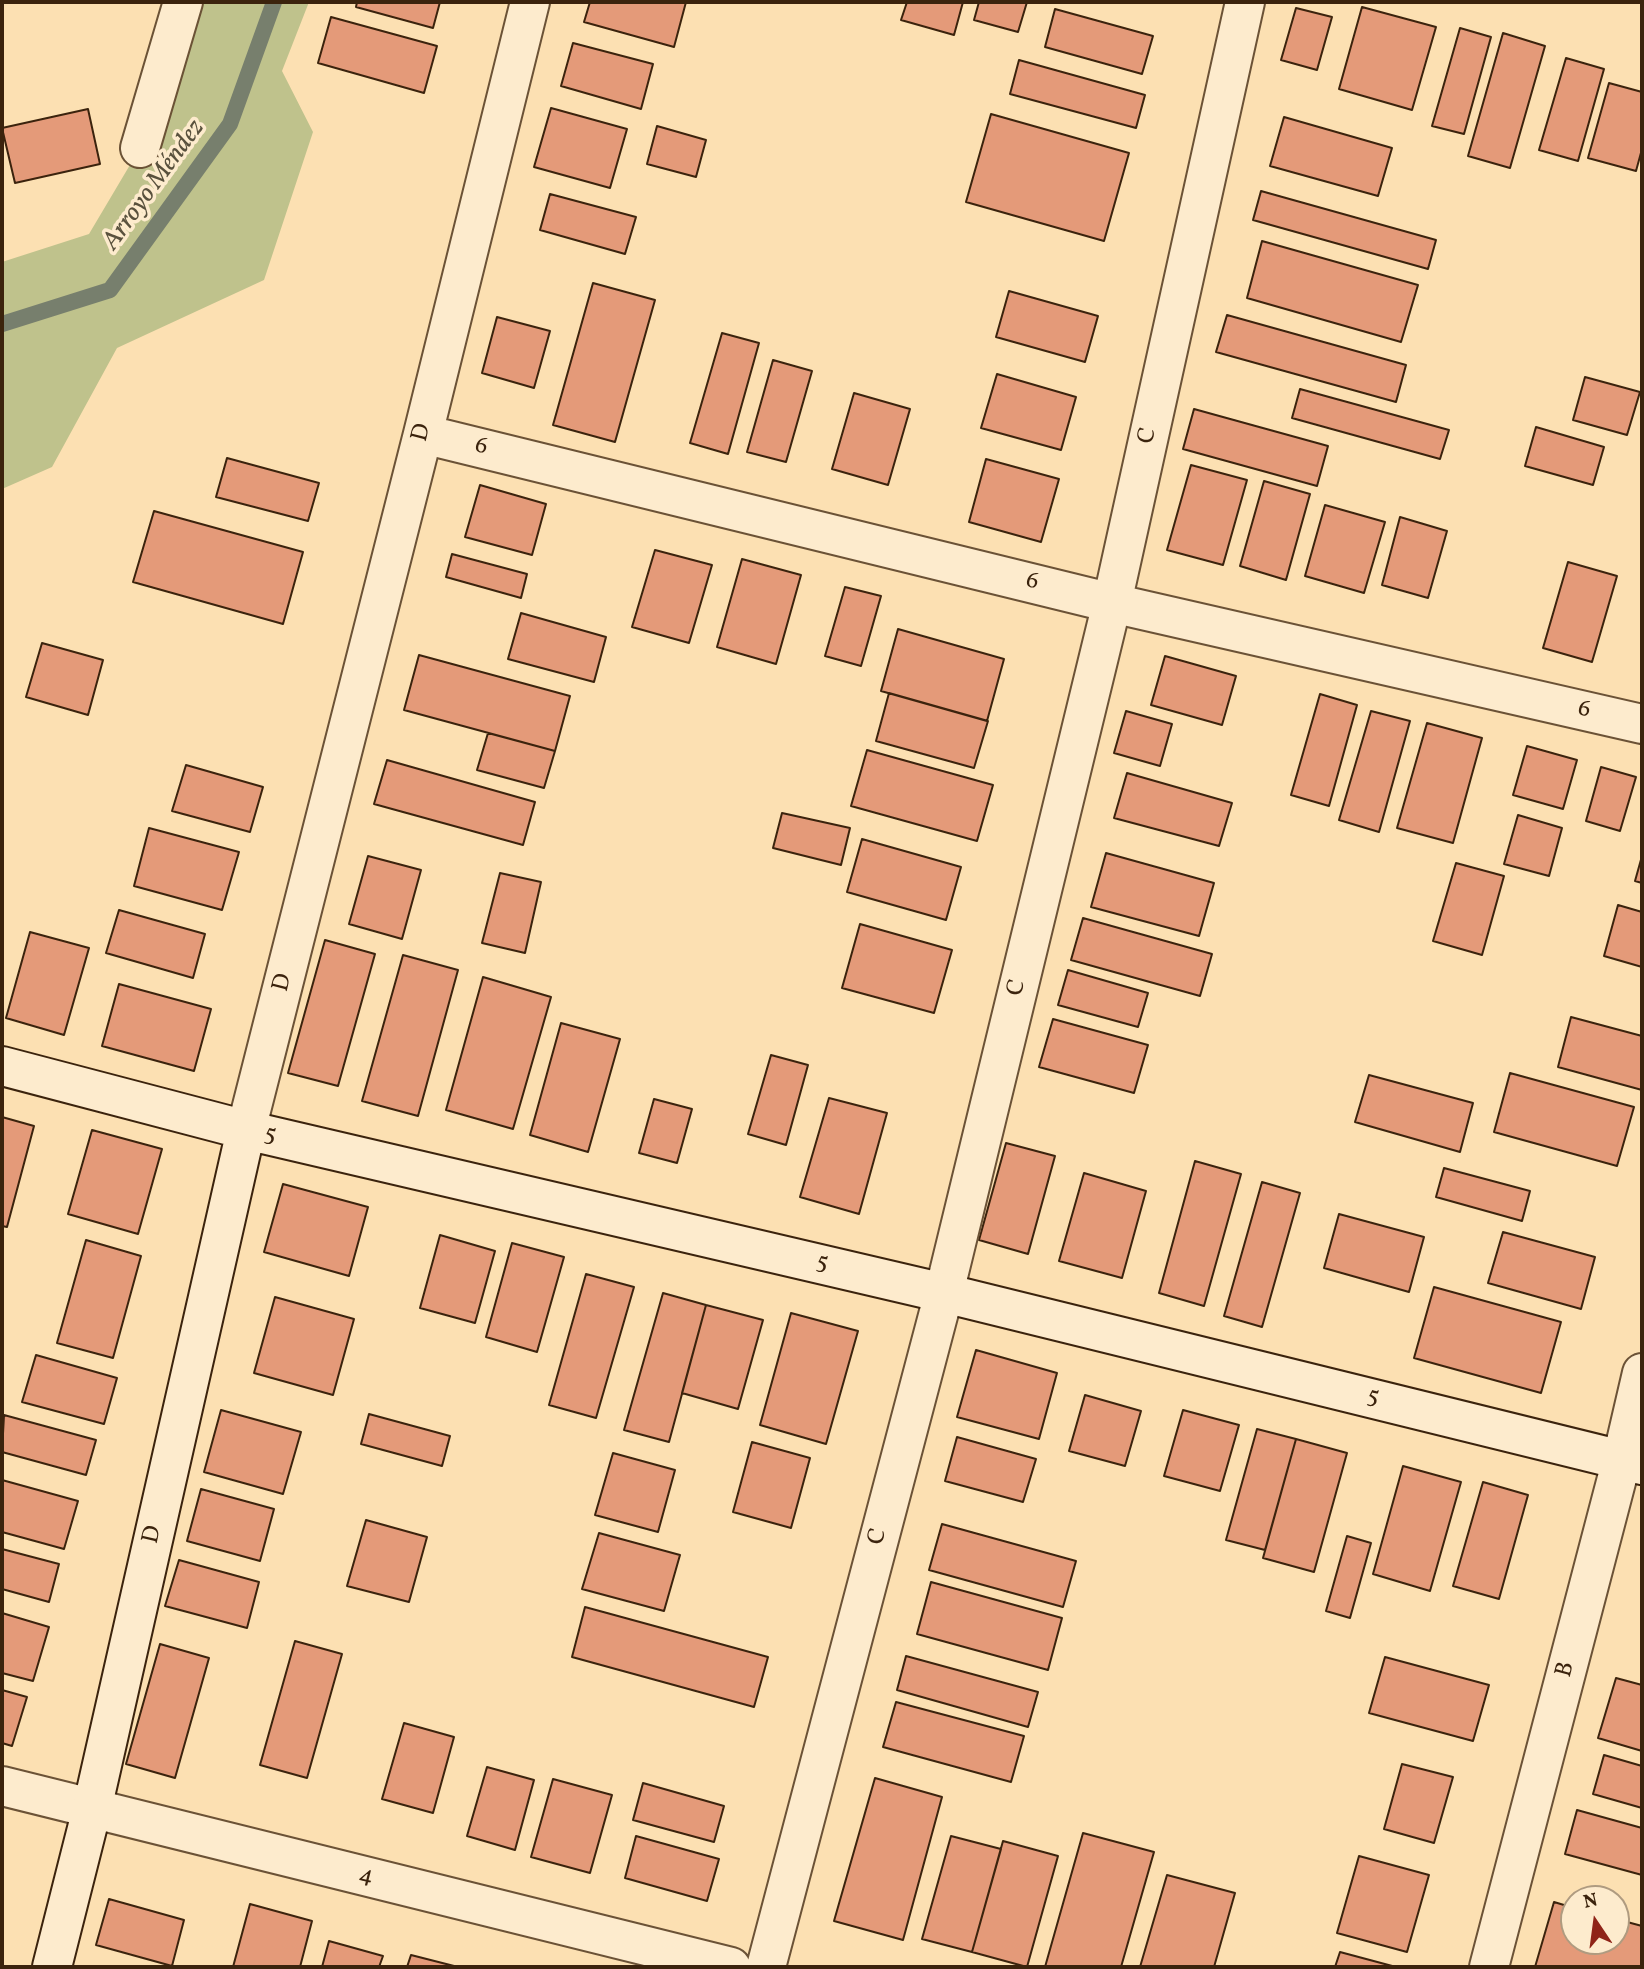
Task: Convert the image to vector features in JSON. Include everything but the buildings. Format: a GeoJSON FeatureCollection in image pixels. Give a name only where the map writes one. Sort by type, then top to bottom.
{"type":"FeatureCollection","features":[{"type":"Feature","properties":{"kind":"street"},"geometry":{"type":"LineString","coordinates":[[140,148],[183,2]]}},
{"type":"Feature","properties":{"kind":"street","name":"D"},"geometry":{"type":"LineString","coordinates":[[52,1967],[92,1809],[246,1130],[530,2]]}},
{"type":"Feature","properties":{"kind":"street","name":"C"},"geometry":{"type":"LineString","coordinates":[[766,1967],[944,1293],[1112,603],[1245,2]]}},
{"type":"Feature","properties":{"kind":"street","name":"6"},"geometry":{"type":"LineString","coordinates":[[423,434],[1112,603],[1642,724]]}},
{"type":"Feature","properties":{"kind":"street","name":"5"},"geometry":{"type":"LineString","coordinates":[[2,1066],[246,1130],[944,1293],[1632,1462]]}},
{"type":"Feature","properties":{"kind":"street","name":"B"},"geometry":{"type":"LineString","coordinates":[[1489,1967],[1632,1462],[1642,1373]]}},
{"type":"Feature","properties":{"kind":"street","name":"4"},"geometry":{"type":"LineString","coordinates":[[2,1786],[731,1967]]}},
{"type":"Feature","properties":{"kind":"green space"},"geometry":{"type":"Polygon","coordinates":[[[191,2],[309,2],[282,71],[313,132],[264,280],[117,348],[52,467],[2,489],[2,262],[89,234],[140,148],[191,2]]]}},
{"type":"Feature","properties":{"kind":"waterway","name":"Arroyo Méndez"},"geometry":{"type":"LineString","coordinates":[[2,324],[110,290],[230,124],[274,2]]}}]}
